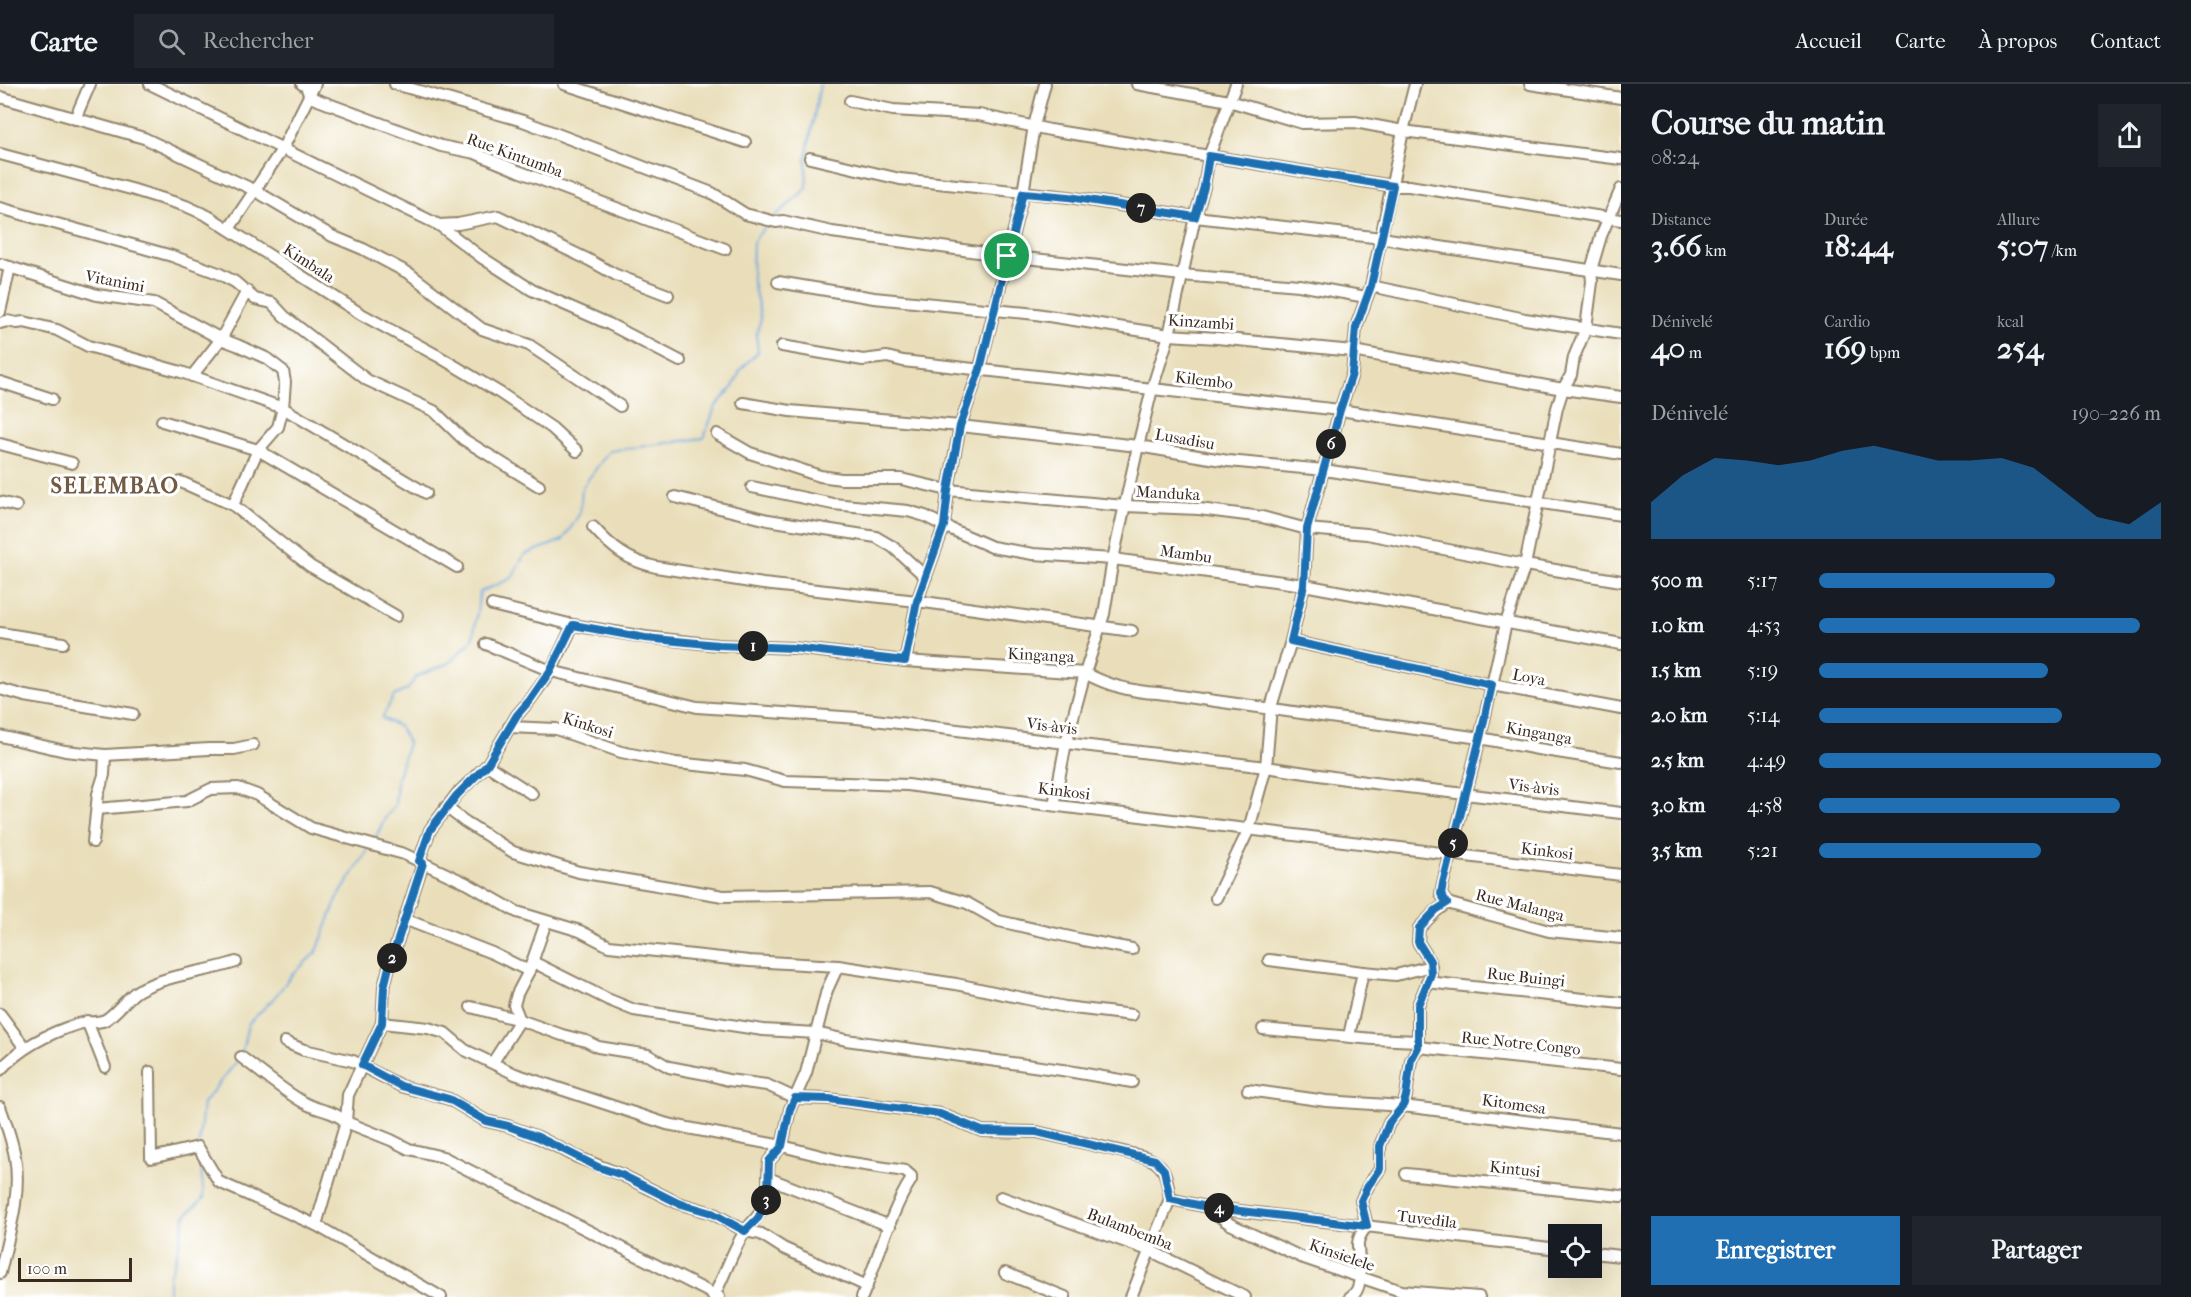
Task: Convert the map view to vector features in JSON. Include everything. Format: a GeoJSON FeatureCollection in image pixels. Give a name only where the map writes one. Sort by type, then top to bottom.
{"type":"FeatureCollection","features":[{"type":"Feature","properties":{"kind":"street"},"geometry":{"type":"LineString","coordinates":[[75,119],[90,84]]}},
{"type":"Feature","properties":{"kind":"street"},"geometry":{"type":"LineString","coordinates":[[150,84],[439,225],[481,257],[532,290],[609,324],[680,361]]}},
{"type":"Feature","properties":{"kind":"street"},"geometry":{"type":"LineString","coordinates":[[302,84],[306,86],[310,97]]}},
{"type":"Feature","properties":{"kind":"street"},"geometry":{"type":"LineString","coordinates":[[229,229],[283,148],[315,84]]}},
{"type":"Feature","properties":{"kind":"street"},"geometry":{"type":"LineString","coordinates":[[395,84],[523,121],[712,193],[745,214],[770,221],[783,221],[832,232],[1007,256],[1299,285],[1366,297]]}},
{"type":"Feature","properties":{"kind":"street"},"geometry":{"type":"LineString","coordinates":[[564,84],[745,142]]}},
{"type":"Feature","properties":{"kind":"street"},"geometry":{"type":"LineString","coordinates":[[905,661],[917,601],[944,526],[960,426],[980,369],[1023,193],[1034,126],[1045,84]]}},
{"type":"Feature","properties":{"kind":"street"},"geometry":{"type":"LineString","coordinates":[[1137,84],[1229,101],[1302,123],[1355,122],[1403,131],[1621,159]]}},
{"type":"Feature","properties":{"kind":"street"},"geometry":{"type":"LineString","coordinates":[[1054,805],[1066,743],[1085,672],[1101,626],[1138,446],[1152,389],[1169,335],[1195,217],[1204,187],[1209,156],[1236,84]]}},
{"type":"Feature","properties":{"kind":"street"},"geometry":{"type":"LineString","coordinates":[[1216,898],[1249,829],[1266,767],[1271,707],[1291,641],[1304,585],[1307,529],[1352,374],[1356,327],[1371,286],[1415,84]]}},
{"type":"Feature","properties":{"kind":"street"},"geometry":{"type":"LineString","coordinates":[[1530,84],[1621,98]]}},
{"type":"Feature","properties":{"kind":"street"},"geometry":{"type":"LineString","coordinates":[[0,97],[144,138],[254,190],[332,236],[363,249],[410,274],[482,329],[529,345],[620,406]]}},
{"type":"Feature","properties":{"kind":"street","name":"Rue Kintumba"},"geometry":{"type":"LineString","coordinates":[[310,97],[441,146],[476,153],[725,249]]}},
{"type":"Feature","properties":{"kind":"street"},"geometry":{"type":"LineString","coordinates":[[849,101],[893,110],[979,115],[1209,156],[1621,220]]}},
{"type":"Feature","properties":{"kind":"street","name":"Kimbala"},"geometry":{"type":"LineString","coordinates":[[0,154],[186,206],[229,229],[361,314],[500,393],[552,428],[577,451]]}},
{"type":"Feature","properties":{"kind":"street"},"geometry":{"type":"LineString","coordinates":[[810,158],[900,179],[1069,197],[1195,217],[1382,238],[1621,275]]}},
{"type":"Feature","properties":{"kind":"street"},"geometry":{"type":"LineString","coordinates":[[1350,1297],[1358,1288],[1361,1263],[1358,1244],[1360,1234],[1367,1226],[1361,1201],[1380,1169],[1380,1146],[1389,1123],[1403,1106],[1411,1060],[1418,1044],[1418,1005],[1431,974],[1427,954],[1418,942],[1419,928],[1436,910],[1447,903],[1441,894],[1450,854],[1480,738],[1506,623],[1525,565],[1563,389],[1571,375],[1574,357],[1586,328],[1592,282],[1591,270],[1607,218],[1621,189]]}},
{"type":"Feature","properties":{"kind":"street"},"geometry":{"type":"LineString","coordinates":[[0,208],[196,264],[235,282],[255,299],[272,303],[284,316],[367,380],[434,411],[463,439],[539,486]]}},
{"type":"Feature","properties":{"kind":"street"},"geometry":{"type":"LineString","coordinates":[[439,225],[458,224],[498,216],[616,275],[668,295]]}},
{"type":"Feature","properties":{"kind":"street"},"geometry":{"type":"LineString","coordinates":[[0,312],[5,266]]}},
{"type":"Feature","properties":{"kind":"street","name":"Vitanimi"},"geometry":{"type":"LineString","coordinates":[[5,266],[97,296],[154,303],[221,339],[266,358],[283,371],[285,382],[283,408]]}},
{"type":"Feature","properties":{"kind":"street","name":"Kinzambi"},"geometry":{"type":"LineString","coordinates":[[778,282],[874,298],[1036,314],[1169,335],[1353,351],[1563,389],[1621,397]]}},
{"type":"Feature","properties":{"kind":"street"},"geometry":{"type":"LineString","coordinates":[[1371,286],[1524,319],[1621,334]]}},
{"type":"Feature","properties":{"kind":"street"},"geometry":{"type":"LineString","coordinates":[[192,376],[221,339],[247,291]]}},
{"type":"Feature","properties":{"kind":"street"},"geometry":{"type":"LineString","coordinates":[[0,323],[24,322],[57,330],[88,346],[192,376],[283,408],[426,493]]}},
{"type":"Feature","properties":{"kind":"street","name":"Kilembo"},"geometry":{"type":"LineString","coordinates":[[782,346],[863,360],[887,357],[1340,410],[1621,454]]}},
{"type":"Feature","properties":{"kind":"street"},"geometry":{"type":"LineString","coordinates":[[0,382],[52,399]]}},
{"type":"Feature","properties":{"kind":"street","name":"Lusadisu"},"geometry":{"type":"LineString","coordinates":[[743,403],[840,416],[960,426],[1138,446],[1228,461],[1324,470],[1621,514]]}},
{"type":"Feature","properties":{"kind":"street"},"geometry":{"type":"LineString","coordinates":[[233,506],[258,450],[278,427],[283,408]]}},
{"type":"Feature","properties":{"kind":"street"},"geometry":{"type":"LineString","coordinates":[[162,421],[258,450],[457,567]]}},
{"type":"Feature","properties":{"kind":"street","name":"Manduka"},"geometry":{"type":"LineString","coordinates":[[717,434],[750,453],[820,476],[841,479],[901,479],[948,490],[1125,506],[1199,509],[1252,516],[1307,529],[1367,534],[1621,581]]}},
{"type":"Feature","properties":{"kind":"street"},"geometry":{"type":"LineString","coordinates":[[0,444],[72,463]]}},
{"type":"Feature","properties":{"kind":"street"},"geometry":{"type":"LineString","coordinates":[[181,482],[233,506],[310,566],[396,616]]}},
{"type":"Feature","properties":{"kind":"street","name":"Mambu"},"geometry":{"type":"LineString","coordinates":[[752,487],[833,504],[908,511],[926,516],[992,547],[1033,554],[1113,559],[1304,585],[1621,644]]}},
{"type":"Feature","properties":{"kind":"street"},"geometry":{"type":"LineString","coordinates":[[675,497],[768,520],[876,537],[893,547],[926,577]]}},
{"type":"Feature","properties":{"kind":"street"},"geometry":{"type":"LineString","coordinates":[[0,502],[16,507]]}},
{"type":"Feature","properties":{"kind":"street"},"geometry":{"type":"LineString","coordinates":[[594,527],[616,552],[644,565],[763,584],[917,601],[1132,631]]}},
{"type":"Feature","properties":{"kind":"street","name":"Kinganga"},"geometry":{"type":"LineString","coordinates":[[492,604],[573,625],[645,638],[718,645],[794,648],[905,661],[1085,672],[1102,681],[1145,693],[1271,707],[1480,738],[1621,762]]}},
{"type":"Feature","properties":{"kind":"street"},"geometry":{"type":"LineString","coordinates":[[316,1225],[346,1122],[348,1095],[382,1023],[384,987],[430,830],[446,807],[487,765],[509,727],[550,671],[573,625]]}},
{"type":"Feature","properties":{"kind":"street"},"geometry":{"type":"LineString","coordinates":[[0,633],[63,643]]}},
{"type":"Feature","properties":{"kind":"street","name":"Loya"},"geometry":{"type":"LineString","coordinates":[[1291,641],[1492,685],[1621,709]]}},
{"type":"Feature","properties":{"kind":"street","name":"Vis-àvis"},"geometry":{"type":"LineString","coordinates":[[486,645],[550,671],[697,707],[857,718],[1266,767],[1621,813]]}},
{"type":"Feature","properties":{"kind":"street"},"geometry":{"type":"LineString","coordinates":[[0,689],[26,696],[133,714]]}},
{"type":"Feature","properties":{"kind":"street","name":"Kinkosi"},"geometry":{"type":"LineString","coordinates":[[509,727],[555,729],[621,752],[685,764],[746,770],[785,781],[908,785],[1621,875]]}},
{"type":"Feature","properties":{"kind":"street"},"geometry":{"type":"LineString","coordinates":[[0,736],[66,751],[105,755],[234,749],[253,745]]}},
{"type":"Feature","properties":{"kind":"street"},"geometry":{"type":"LineString","coordinates":[[93,842],[105,755]]}},
{"type":"Feature","properties":{"kind":"street"},"geometry":{"type":"LineString","coordinates":[[487,765],[532,795]]}},
{"type":"Feature","properties":{"kind":"street"},"geometry":{"type":"LineString","coordinates":[[97,809],[187,801],[211,789],[238,788],[257,795],[311,828],[404,854],[468,884],[517,912],[580,931],[614,948],[749,961],[838,966],[956,984],[1065,1007],[1132,1015]]}},
{"type":"Feature","properties":{"kind":"street"},"geometry":{"type":"LineString","coordinates":[[446,807],[513,852],[579,872],[723,896],[930,892],[967,903],[999,921],[1083,940],[1132,948]]}},
{"type":"Feature","properties":{"kind":"street","name":"Rue Malanga"},"geometry":{"type":"LineString","coordinates":[[1447,903],[1549,931],[1621,938]]}},
{"type":"Feature","properties":{"kind":"street"},"geometry":{"type":"LineString","coordinates":[[404,920],[531,967],[634,1010],[763,1030],[816,1033],[846,1040],[1132,1082]]}},
{"type":"Feature","properties":{"kind":"street"},"geometry":{"type":"LineString","coordinates":[[520,1020],[514,1005],[531,967],[546,922]]}},
{"type":"Feature","properties":{"kind":"street"},"geometry":{"type":"LineString","coordinates":[[1269,960],[1396,975],[1431,966]]}},
{"type":"Feature","properties":{"kind":"street"},"geometry":{"type":"LineString","coordinates":[[0,1070],[25,1048],[47,1035],[87,1021],[97,1022],[105,1019],[136,991],[176,976],[214,970],[236,962]]}},
{"type":"Feature","properties":{"kind":"street"},"geometry":{"type":"LineString","coordinates":[[241,1057],[304,1104],[333,1113],[346,1122],[409,1149],[443,1157],[716,1296],[731,1256],[745,1231],[758,1218],[765,1205],[769,1161],[782,1146],[788,1117],[806,1073],[827,990],[838,966]]}},
{"type":"Feature","properties":{"kind":"street"},"geometry":{"type":"LineString","coordinates":[[1349,1036],[1363,972]]}},
{"type":"Feature","properties":{"kind":"street","name":"Rue Buingi"},"geometry":{"type":"LineString","coordinates":[[1427,982],[1621,1003]]}},
{"type":"Feature","properties":{"kind":"street"},"geometry":{"type":"LineString","coordinates":[[471,1006],[598,1047],[648,1055],[669,1067],[728,1080],[767,1085],[795,1098],[829,1099],[940,1114],[982,1131],[1037,1132],[1155,1160],[1164,1170],[1170,1199],[1131,1297]]}},
{"type":"Feature","properties":{"kind":"street"},"geometry":{"type":"LineString","coordinates":[[0,1014],[25,1048]]}},
{"type":"Feature","properties":{"kind":"street"},"geometry":{"type":"LineString","coordinates":[[493,1062],[520,1020]]}},
{"type":"Feature","properties":{"kind":"street"},"geometry":{"type":"LineString","coordinates":[[87,1021],[105,1067]]}},
{"type":"Feature","properties":{"kind":"street"},"geometry":{"type":"LineString","coordinates":[[382,1023],[428,1028],[445,1033],[465,1050],[515,1074],[667,1124],[782,1146],[845,1162],[909,1173],[911,1180],[862,1297]]}},
{"type":"Feature","properties":{"kind":"street","name":"Rue Notre Congo"},"geometry":{"type":"LineString","coordinates":[[1263,1029],[1349,1036],[1621,1069]]}},
{"type":"Feature","properties":{"kind":"street"},"geometry":{"type":"LineString","coordinates":[[285,1042],[304,1050],[343,1057],[401,1086],[449,1099],[486,1121],[538,1137],[678,1203],[712,1213],[745,1231],[761,1234],[783,1248],[867,1286]]}},
{"type":"Feature","properties":{"kind":"street"},"geometry":{"type":"LineString","coordinates":[[150,1072],[151,1158],[198,1147],[219,1182],[316,1225],[441,1297]]}},
{"type":"Feature","properties":{"kind":"street","name":"Kitomesa"},"geometry":{"type":"LineString","coordinates":[[1248,1090],[1326,1101],[1403,1106],[1621,1133]]}},
{"type":"Feature","properties":{"kind":"street"},"geometry":{"type":"LineString","coordinates":[[0,1107],[15,1158],[17,1177],[14,1210],[0,1273]]}},
{"type":"Feature","properties":{"kind":"street","name":"Kintusi"},"geometry":{"type":"LineString","coordinates":[[1407,1174],[1621,1196]]}},
{"type":"Feature","properties":{"kind":"street"},"geometry":{"type":"LineString","coordinates":[[768,1178],[890,1226]]}},
{"type":"Feature","properties":{"kind":"street","name":"Bulambemba"},"geometry":{"type":"LineString","coordinates":[[1001,1197],[1151,1251],[1245,1297]]}},
{"type":"Feature","properties":{"kind":"street","name":"Tuvedila"},"geometry":{"type":"LineString","coordinates":[[1170,1199],[1207,1207],[1548,1248]]}},
{"type":"Feature","properties":{"kind":"street","name":"Kinsielele"},"geometry":{"type":"LineString","coordinates":[[1207,1207],[1230,1224],[1300,1257],[1401,1292],[1479,1297]]}},
{"type":"Feature","properties":{"kind":"street"},"geometry":{"type":"LineString","coordinates":[[1602,1254],[1621,1256]]}},
{"type":"Feature","properties":{"kind":"street"},"geometry":{"type":"LineString","coordinates":[[1005,1273],[1065,1297]]}},
{"type":"Feature","properties":{"kind":"waterway"},"geometry":{"type":"LineString","coordinates":[[773,218],[807,188],[806,159],[820,84]]}},
{"type":"Feature","properties":{"kind":"waterway"},"geometry":{"type":"LineString","coordinates":[[374,841],[385,818],[395,805],[397,779],[408,743],[400,727],[382,718],[394,696],[408,689],[416,677],[449,663],[473,639],[480,592],[512,578],[524,555],[563,540],[580,513],[582,488],[609,451],[704,438],[715,407],[733,387],[741,369],[758,352],[756,335],[761,319],[752,277],[753,242],[767,224]]}},
{"type":"Feature","properties":{"kind":"waterway"},"geometry":{"type":"LineString","coordinates":[[242,1052],[248,1024],[317,951],[337,899],[369,848]]}},
{"type":"Feature","properties":{"kind":"waterway"},"geometry":{"type":"LineString","coordinates":[[199,1143],[203,1103],[238,1060]]}},
{"type":"Feature","properties":{"kind":"waterway"},"geometry":{"type":"LineString","coordinates":[[169,1297],[169,1276],[176,1258],[185,1216],[204,1198],[200,1158]]}},
{"type":"Feature","properties":{"kind":"district","name":"SELEMBAO"},"geometry":{"type":"Point","coordinates":[115,486]}},
{"type":"Feature","properties":{"kind":"route"},"geometry":{"type":"LineString","coordinates":[[1209,156],[1393,186],[1371,286],[1356,327],[1354,363],[1347,393],[1340,410],[1307,529],[1304,585],[1291,641],[1492,685],[1443,883],[1441,894],[1447,903],[1436,910],[1419,928],[1418,942],[1430,961],[1431,974],[1418,1005],[1418,1047],[1411,1060],[1403,1106],[1389,1123],[1380,1146],[1380,1169],[1363,1194],[1361,1201],[1367,1226],[1207,1207],[1170,1199],[1164,1170],[1155,1160],[1037,1132],[982,1131],[940,1114],[829,1099],[795,1098],[790,1109],[782,1146],[769,1161],[765,1205],[758,1218],[745,1231],[712,1213],[678,1203],[622,1175],[576,1157],[538,1137],[486,1121],[449,1099],[401,1086],[362,1065],[382,1023],[384,987],[423,863],[419,861],[430,830],[446,807],[487,765],[517,715],[550,671],[573,625],[645,638],[718,645],[794,648],[905,661],[917,601],[944,526],[960,426],[980,369],[1007,256],[1023,193],[1127,205],[1195,217],[1204,187],[1209,156]]}}]}
